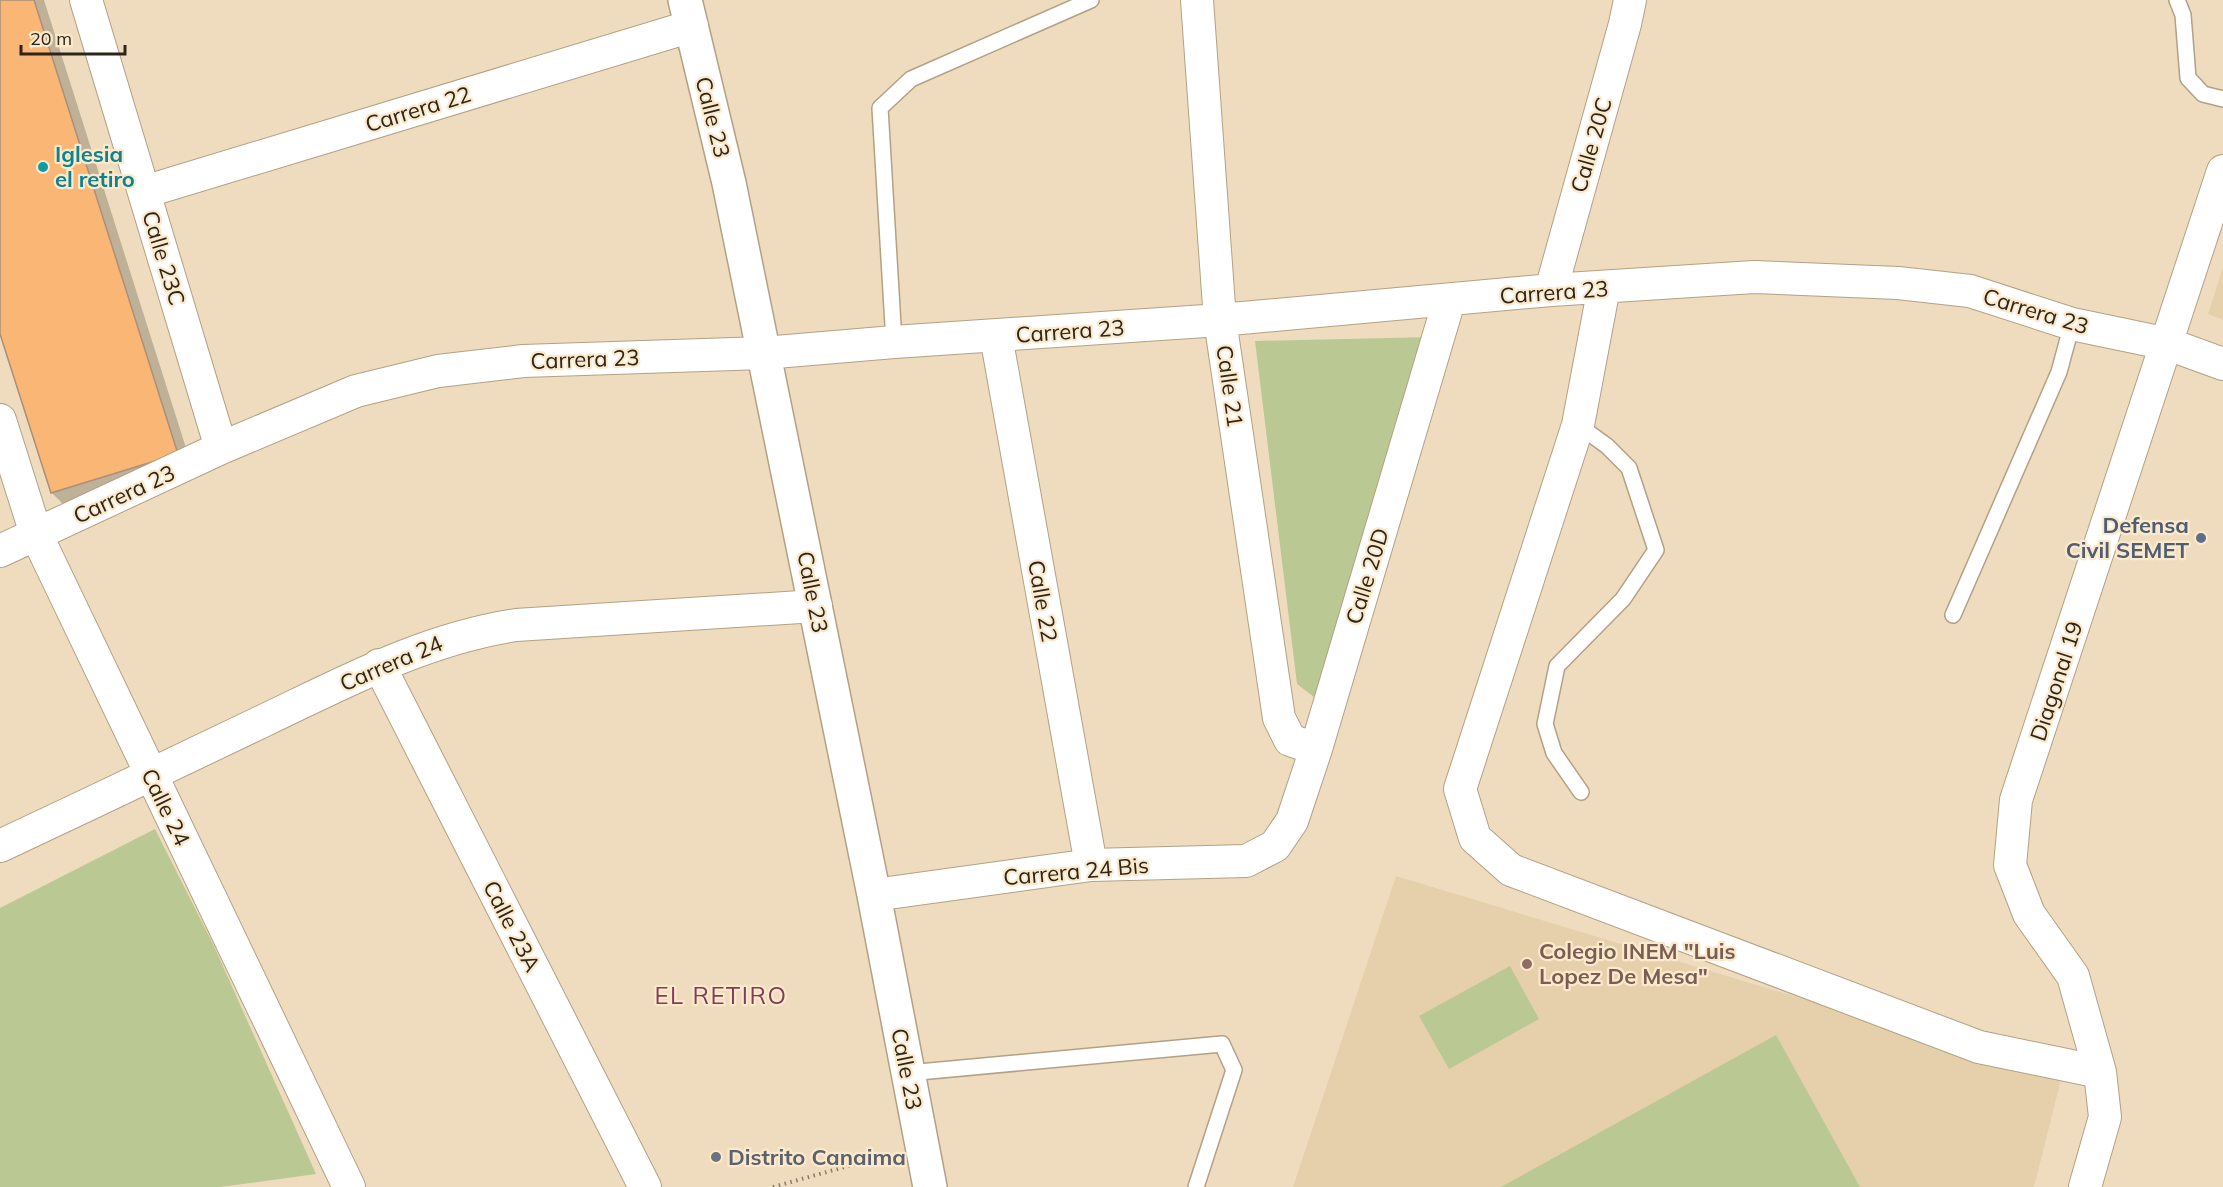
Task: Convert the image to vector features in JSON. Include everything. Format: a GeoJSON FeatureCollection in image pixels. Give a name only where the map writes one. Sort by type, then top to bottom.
{"type":"FeatureCollection","features":[{"type":"Feature","properties":{"kind":"street","name":"Calle 23C"},"geometry":{"type":"LineString","coordinates":[[86,0],[221,448]]}},
{"type":"Feature","properties":{"kind":"street","name":"Calle 21"},"geometry":{"type":"LineString","coordinates":[[1197,0],[1220,321],[1279,718],[1290,740],[1316,749]]}},
{"type":"Feature","properties":{"kind":"street","name":"Calle 20C"},"geometry":{"type":"LineString","coordinates":[[1551,290],[1630,0]]}},
{"type":"Feature","properties":{"kind":"street","name":"Carrera 22"},"geometry":{"type":"LineString","coordinates":[[144,192],[688,13]]}},
{"type":"Feature","properties":{"kind":"street","name":"Calle 23"},"geometry":{"type":"LineString","coordinates":[[688,13],[729,183],[874,895],[930,1187]]}},
{"type":"Feature","properties":{"kind":"street","name":"Diagonal 19"},"geometry":{"type":"LineString","coordinates":[[2085,1187],[2105,1118],[2100,1072],[2073,976],[2030,914],[2010,865],[2016,800],[2168,344],[2223,171]]}},
{"type":"Feature","properties":{"kind":"street","name":"Carrera 23"},"geometry":{"type":"LineString","coordinates":[[0,551],[221,448],[356,391],[438,371],[523,361],[764,353],[894,342],[1220,321],[1551,290],[1754,277],[1898,283],[1970,291],[2072,324],[2168,344],[2223,364]]}},
{"type":"Feature","properties":{"kind":"street"},"geometry":{"type":"LineString","coordinates":[[1604,287],[1578,425],[1460,789],[1475,838],[1510,870],[1978,1047],[2100,1072]]}},
{"type":"Feature","properties":{"kind":"street","name":"Calle 20D"},"geometry":{"type":"LineString","coordinates":[[1275,846],[1292,821],[1316,749],[1449,301]]}},
{"type":"Feature","properties":{"kind":"street","name":"Calle 22"},"geometry":{"type":"LineString","coordinates":[[996,336],[1091,865]]}},
{"type":"Feature","properties":{"kind":"street","name":"Calle 24"},"geometry":{"type":"LineString","coordinates":[[0,420],[36,534],[349,1187]]}},
{"type":"Feature","properties":{"kind":"street","name":"Carrera 24"},"geometry":{"type":"LineString","coordinates":[[0,846],[380,665],[450,638],[505,627],[816,606]]}},
{"type":"Feature","properties":{"kind":"street","name":"Calle 23A"},"geometry":{"type":"LineString","coordinates":[[380,665],[645,1187]]}},
{"type":"Feature","properties":{"kind":"street","name":"Carrera 24 Bis"},"geometry":{"type":"LineString","coordinates":[[874,895],[1091,865],[1246,861],[1275,846]]}},
{"type":"Feature","properties":{"kind":"lane"},"geometry":{"type":"LineString","coordinates":[[894,342],[880,108],[911,79],[1091,0]]}},
{"type":"Feature","properties":{"kind":"lane"},"geometry":{"type":"LineString","coordinates":[[2177,0],[2183,15],[2188,78],[2203,94],[2223,99]]}},
{"type":"Feature","properties":{"kind":"lane"},"geometry":{"type":"LineString","coordinates":[[1953,615],[2059,372],[2072,324]]}},
{"type":"Feature","properties":{"kind":"lane"},"geometry":{"type":"LineString","coordinates":[[1578,425],[1607,446],[1629,468],[1656,550],[1623,599],[1557,666],[1545,723],[1554,753],[1581,792]]}},
{"type":"Feature","properties":{"kind":"lane"},"geometry":{"type":"LineString","coordinates":[[908,1073],[1222,1044],[1234,1070],[1196,1187]]}},
{"type":"Feature","properties":{"kind":"path"},"geometry":{"type":"LineString","coordinates":[[773,1187],[922,1145]]}},
{"type":"Feature","properties":{"kind":"shaded area"},"geometry":{"type":"Polygon","coordinates":[[[2223,267],[2223,320],[2208,314],[2223,267]]]}},
{"type":"Feature","properties":{"kind":"shaded area","name":"Colegio INEM \"Luis Lopez De Mesa\""},"geometry":{"type":"Polygon","coordinates":[[[1396,876],[1979,1052],[2063,1071],[2034,1187],[1293,1187],[1396,876]]]}},
{"type":"Feature","properties":{"kind":"green space"},"geometry":{"type":"Polygon","coordinates":[[[1431,337],[1319,701],[1297,684],[1255,341],[1431,337]]]}},
{"type":"Feature","properties":{"kind":"green space"},"geometry":{"type":"Polygon","coordinates":[[[155,829],[213,944],[316,1174],[220,1187],[0,1187],[0,908],[155,829]]]}},
{"type":"Feature","properties":{"kind":"green space"},"geometry":{"type":"Polygon","coordinates":[[[1510,966],[1539,1019],[1449,1069],[1419,1016],[1510,966]]]}},
{"type":"Feature","properties":{"kind":"green space"},"geometry":{"type":"Polygon","coordinates":[[[1776,1035],[1860,1187],[1501,1187],[1776,1035]]]}},
{"type":"Feature","properties":{"kind":"building","name":"Iglesia el retiro"},"geometry":{"type":"Polygon","coordinates":[[[0,0],[34,0],[178,454],[51,493],[0,334],[0,0]]]}},
{"type":"Feature","properties":{"kind":"place","name":"Iglesia el retiro"},"geometry":{"type":"Point","coordinates":[43,167]}},
{"type":"Feature","properties":{"kind":"place","name":"Defensa Civil SEMET"},"geometry":{"type":"Point","coordinates":[2201,538]}},
{"type":"Feature","properties":{"kind":"place","name":"Colegio INEM \"Luis Lopez De Mesa\""},"geometry":{"type":"Point","coordinates":[1527,964]}},
{"type":"Feature","properties":{"kind":"place","name":"Distrito Canaima"},"geometry":{"type":"Point","coordinates":[716,1157]}},
{"type":"Feature","properties":{"kind":"district","name":"EL RETIRO"},"geometry":{"type":"Point","coordinates":[721,995]}}]}
